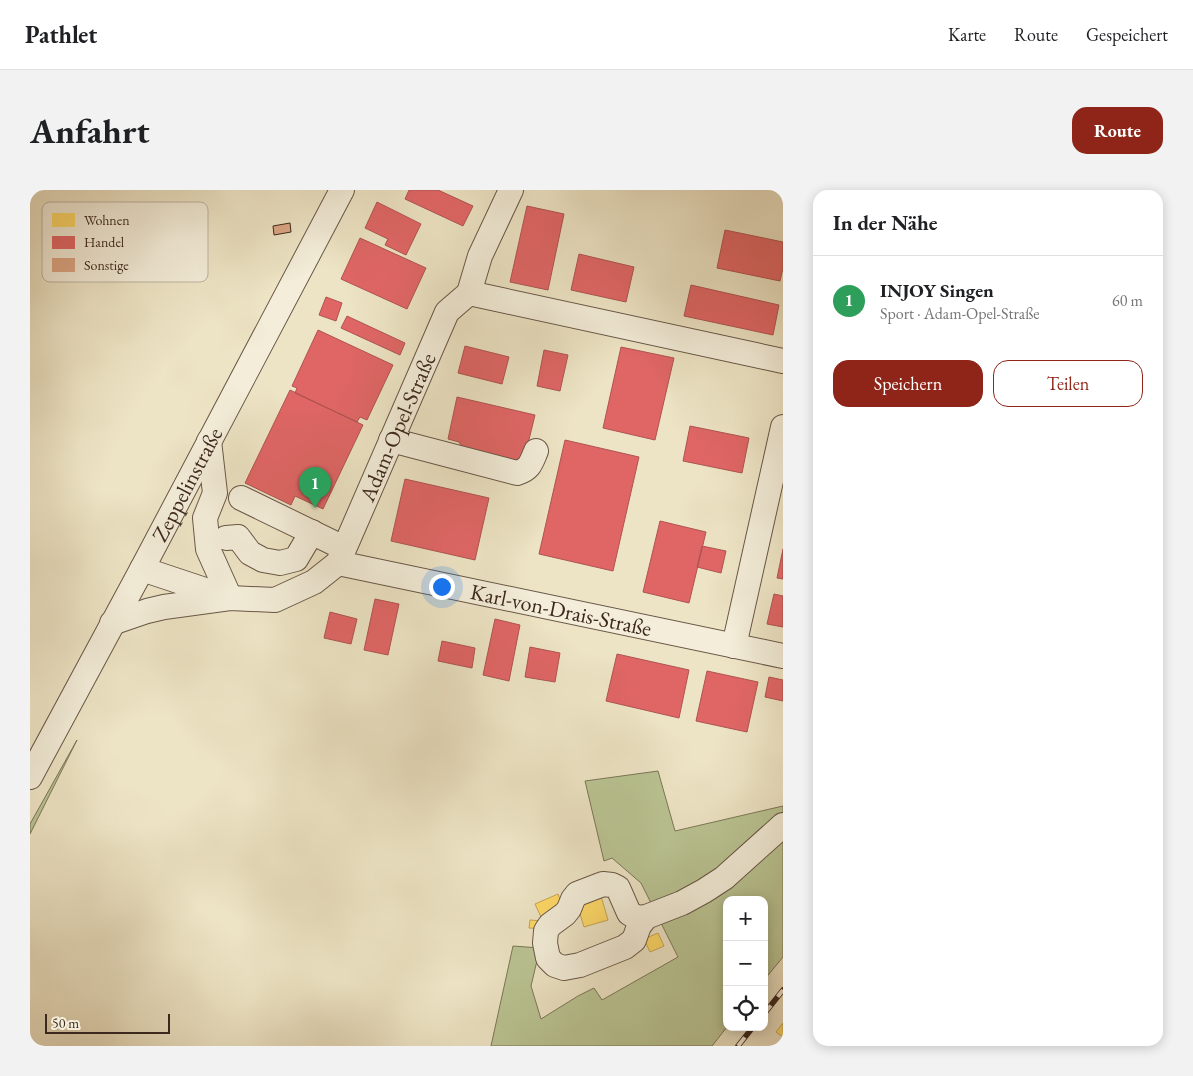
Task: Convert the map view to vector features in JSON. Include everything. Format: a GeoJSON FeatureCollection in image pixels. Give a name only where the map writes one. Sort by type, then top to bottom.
{"type":"FeatureCollection","features":[{"type":"Feature","properties":{"kind":"street","name":"Zeppelinstraße"},"geometry":{"type":"LineString","coordinates":[[30,777],[342,190]]}},
{"type":"Feature","properties":{"kind":"street"},"geometry":{"type":"LineString","coordinates":[[511,190],[480,256],[469,293],[783,361]]}},
{"type":"Feature","properties":{"kind":"street","name":"Adam-Opel-Straße"},"geometry":{"type":"LineString","coordinates":[[112,623],[164,607],[230,598],[275,600],[314,582],[341,555],[447,312],[469,293]]}},
{"type":"Feature","properties":{"kind":"street"},"geometry":{"type":"LineString","coordinates":[[734,646],[783,426]]}},
{"type":"Feature","properties":{"kind":"street"},"geometry":{"type":"LineString","coordinates":[[391,440],[517,473],[525,471],[536,451]]}},
{"type":"Feature","properties":{"kind":"street"},"geometry":{"type":"LineString","coordinates":[[209,441],[215,493],[205,518],[208,550],[230,598]]}},
{"type":"Feature","properties":{"kind":"street","name":"Karl-von-Drais-Straße"},"geometry":{"type":"LineString","coordinates":[[241,498],[312,532],[341,555],[783,656]]}},
{"type":"Feature","properties":{"kind":"street"},"geometry":{"type":"LineString","coordinates":[[226,538],[238,537],[250,553],[263,560],[280,563],[296,559],[312,532]]}},
{"type":"Feature","properties":{"kind":"street","name":"Adam-Opel-Straße"},"geometry":{"type":"LineString","coordinates":[[142,568],[230,598]]}},
{"type":"Feature","properties":{"kind":"street"},"geometry":{"type":"LineString","coordinates":[[646,918],[704,891],[724,878],[783,826]]}},
{"type":"Feature","properties":{"kind":"green space"},"geometry":{"type":"Polygon","coordinates":[[[77,740],[30,834],[30,824],[77,740]]]}},
{"type":"Feature","properties":{"kind":"green space"},"geometry":{"type":"Polygon","coordinates":[[[658,771],[675,831],[783,806],[783,957],[768,975],[768,896],[723,896],[724,1031],[712,1046],[491,1046],[513,946],[540,948],[531,986],[541,1019],[594,988],[602,1000],[678,957],[641,883],[612,858],[604,861],[585,781],[658,771]]]}},
{"type":"Feature","properties":{"kind":"building: Wohnen"},"geometry":{"type":"Polygon","coordinates":[[[558,894],[564,910],[542,919],[535,904],[558,894]]]}},
{"type":"Feature","properties":{"kind":"building: Wohnen"},"geometry":{"type":"Polygon","coordinates":[[[601,896],[608,920],[584,927],[577,904],[601,896]]]}},
{"type":"Feature","properties":{"kind":"building: Wohnen"},"geometry":{"type":"Polygon","coordinates":[[[530,920],[544,921],[544,929],[529,928],[530,920]]]}},
{"type":"Feature","properties":{"kind":"building: Wohnen"},"geometry":{"type":"Polygon","coordinates":[[[658,933],[664,946],[650,952],[644,939],[658,933]]]}},
{"type":"Feature","properties":{"kind":"building: Wohnen"},"geometry":{"type":"Polygon","coordinates":[[[783,1023],[783,1037],[776,1032],[783,1023]]]}},
{"type":"Feature","properties":{"kind":"building: Handel"},"geometry":{"type":"Polygon","coordinates":[[[409,190],[438,190],[473,206],[463,226],[405,199],[409,190]]]}},
{"type":"Feature","properties":{"kind":"building: Handel"},"geometry":{"type":"Polygon","coordinates":[[[377,202],[421,224],[406,255],[385,245],[388,239],[365,228],[377,202]]]}},
{"type":"Feature","properties":{"kind":"building: Handel"},"geometry":{"type":"Polygon","coordinates":[[[527,206],[564,214],[548,290],[510,282],[527,206]]]}},
{"type":"Feature","properties":{"kind":"building: Handel"},"geometry":{"type":"Polygon","coordinates":[[[725,230],[783,242],[783,268],[780,281],[717,268],[725,230]]]}},
{"type":"Feature","properties":{"kind":"building: Handel"},"geometry":{"type":"Polygon","coordinates":[[[360,238],[426,268],[407,309],[341,279],[360,238]]]}},
{"type":"Feature","properties":{"kind":"building: Handel"},"geometry":{"type":"Polygon","coordinates":[[[579,254],[634,267],[626,302],[571,290],[579,254]]]}},
{"type":"Feature","properties":{"kind":"building: Handel"},"geometry":{"type":"Polygon","coordinates":[[[691,285],[779,305],[773,335],[684,316],[691,285]]]}},
{"type":"Feature","properties":{"kind":"building: Handel"},"geometry":{"type":"Polygon","coordinates":[[[326,297],[342,303],[336,321],[319,315],[326,297]]]}},
{"type":"Feature","properties":{"kind":"building: Handel"},"geometry":{"type":"Polygon","coordinates":[[[347,316],[405,343],[400,355],[341,328],[347,316]]]}},
{"type":"Feature","properties":{"kind":"building: Handel"},"geometry":{"type":"Polygon","coordinates":[[[318,330],[393,365],[367,420],[360,417],[357,422],[295,393],[297,388],[292,386],[318,330]]]}},
{"type":"Feature","properties":{"kind":"building: Handel"},"geometry":{"type":"Polygon","coordinates":[[[465,346],[509,357],[502,384],[458,373],[465,346]]]}},
{"type":"Feature","properties":{"kind":"building: Handel"},"geometry":{"type":"Polygon","coordinates":[[[621,347],[674,358],[655,440],[603,428],[621,347]]]}},
{"type":"Feature","properties":{"kind":"building: Handel"},"geometry":{"type":"Polygon","coordinates":[[[544,350],[568,355],[560,391],[537,386],[544,350]]]}},
{"type":"Feature","properties":{"kind":"building: Handel"},"geometry":{"type":"Polygon","coordinates":[[[290,390],[363,425],[323,509],[295,496],[291,505],[245,483],[290,390]]]}},
{"type":"Feature","properties":{"kind":"building: Handel"},"geometry":{"type":"Polygon","coordinates":[[[457,397],[535,415],[525,456],[512,465],[465,453],[459,442],[448,439],[457,397]]]}},
{"type":"Feature","properties":{"kind":"building: Handel"},"geometry":{"type":"Polygon","coordinates":[[[690,426],[749,438],[742,473],[683,461],[690,426]]]}},
{"type":"Feature","properties":{"kind":"building: Handel"},"geometry":{"type":"Polygon","coordinates":[[[565,440],[639,457],[613,571],[539,554],[565,440]]]}},
{"type":"Feature","properties":{"kind":"building: Handel"},"geometry":{"type":"Polygon","coordinates":[[[405,479],[489,498],[475,560],[391,541],[405,479]]]}},
{"type":"Feature","properties":{"kind":"building: Handel"},"geometry":{"type":"Polygon","coordinates":[[[660,521],[706,532],[689,603],[643,592],[660,521]]]}},
{"type":"Feature","properties":{"kind":"building: Handel"},"geometry":{"type":"Polygon","coordinates":[[[702,546],[726,551],[721,573],[697,567],[702,546]]]}},
{"type":"Feature","properties":{"kind":"building: Handel"},"geometry":{"type":"Polygon","coordinates":[[[783,549],[783,579],[777,578],[783,549]]]}},
{"type":"Feature","properties":{"kind":"building: Handel"},"geometry":{"type":"Polygon","coordinates":[[[774,594],[783,596],[783,627],[767,624],[774,594]]]}},
{"type":"Feature","properties":{"kind":"building: Handel"},"geometry":{"type":"Polygon","coordinates":[[[375,599],[399,604],[388,655],[364,650],[375,599]]]}},
{"type":"Feature","properties":{"kind":"building: Handel"},"geometry":{"type":"Polygon","coordinates":[[[330,612],[357,619],[351,644],[324,638],[330,612]]]}},
{"type":"Feature","properties":{"kind":"building: Handel"},"geometry":{"type":"Polygon","coordinates":[[[495,619],[520,625],[509,681],[483,675],[495,619]]]}},
{"type":"Feature","properties":{"kind":"building: Handel"},"geometry":{"type":"Polygon","coordinates":[[[442,641],[475,648],[472,668],[438,661],[442,641]]]}},
{"type":"Feature","properties":{"kind":"building: Handel"},"geometry":{"type":"Polygon","coordinates":[[[530,647],[560,653],[555,682],[525,677],[530,647]]]}},
{"type":"Feature","properties":{"kind":"building: Handel"},"geometry":{"type":"Polygon","coordinates":[[[617,654],[689,670],[679,718],[606,701],[617,654]]]}},
{"type":"Feature","properties":{"kind":"building: Handel"},"geometry":{"type":"Polygon","coordinates":[[[707,671],[758,682],[747,732],[696,721],[707,671]]]}},
{"type":"Feature","properties":{"kind":"building: Handel"},"geometry":{"type":"Polygon","coordinates":[[[769,677],[783,680],[783,701],[765,697],[769,677]]]}},
{"type":"Feature","properties":{"kind":"building: Sonstige"},"geometry":{"type":"Polygon","coordinates":[[[290,223],[291,232],[274,235],[273,226],[290,223]]]}},
{"type":"Feature","properties":{"kind":"railway"},"geometry":{"type":"LineString","coordinates":[[768,1009],[783,990]]}},
{"type":"Feature","properties":{"kind":"railway"},"geometry":{"type":"LineString","coordinates":[[738,1046],[750,1031]]}},
{"type":"Feature","properties":{"kind":"place","name":"INJOY Singen"},"geometry":{"type":"Point","coordinates":[315,508]}}]}
